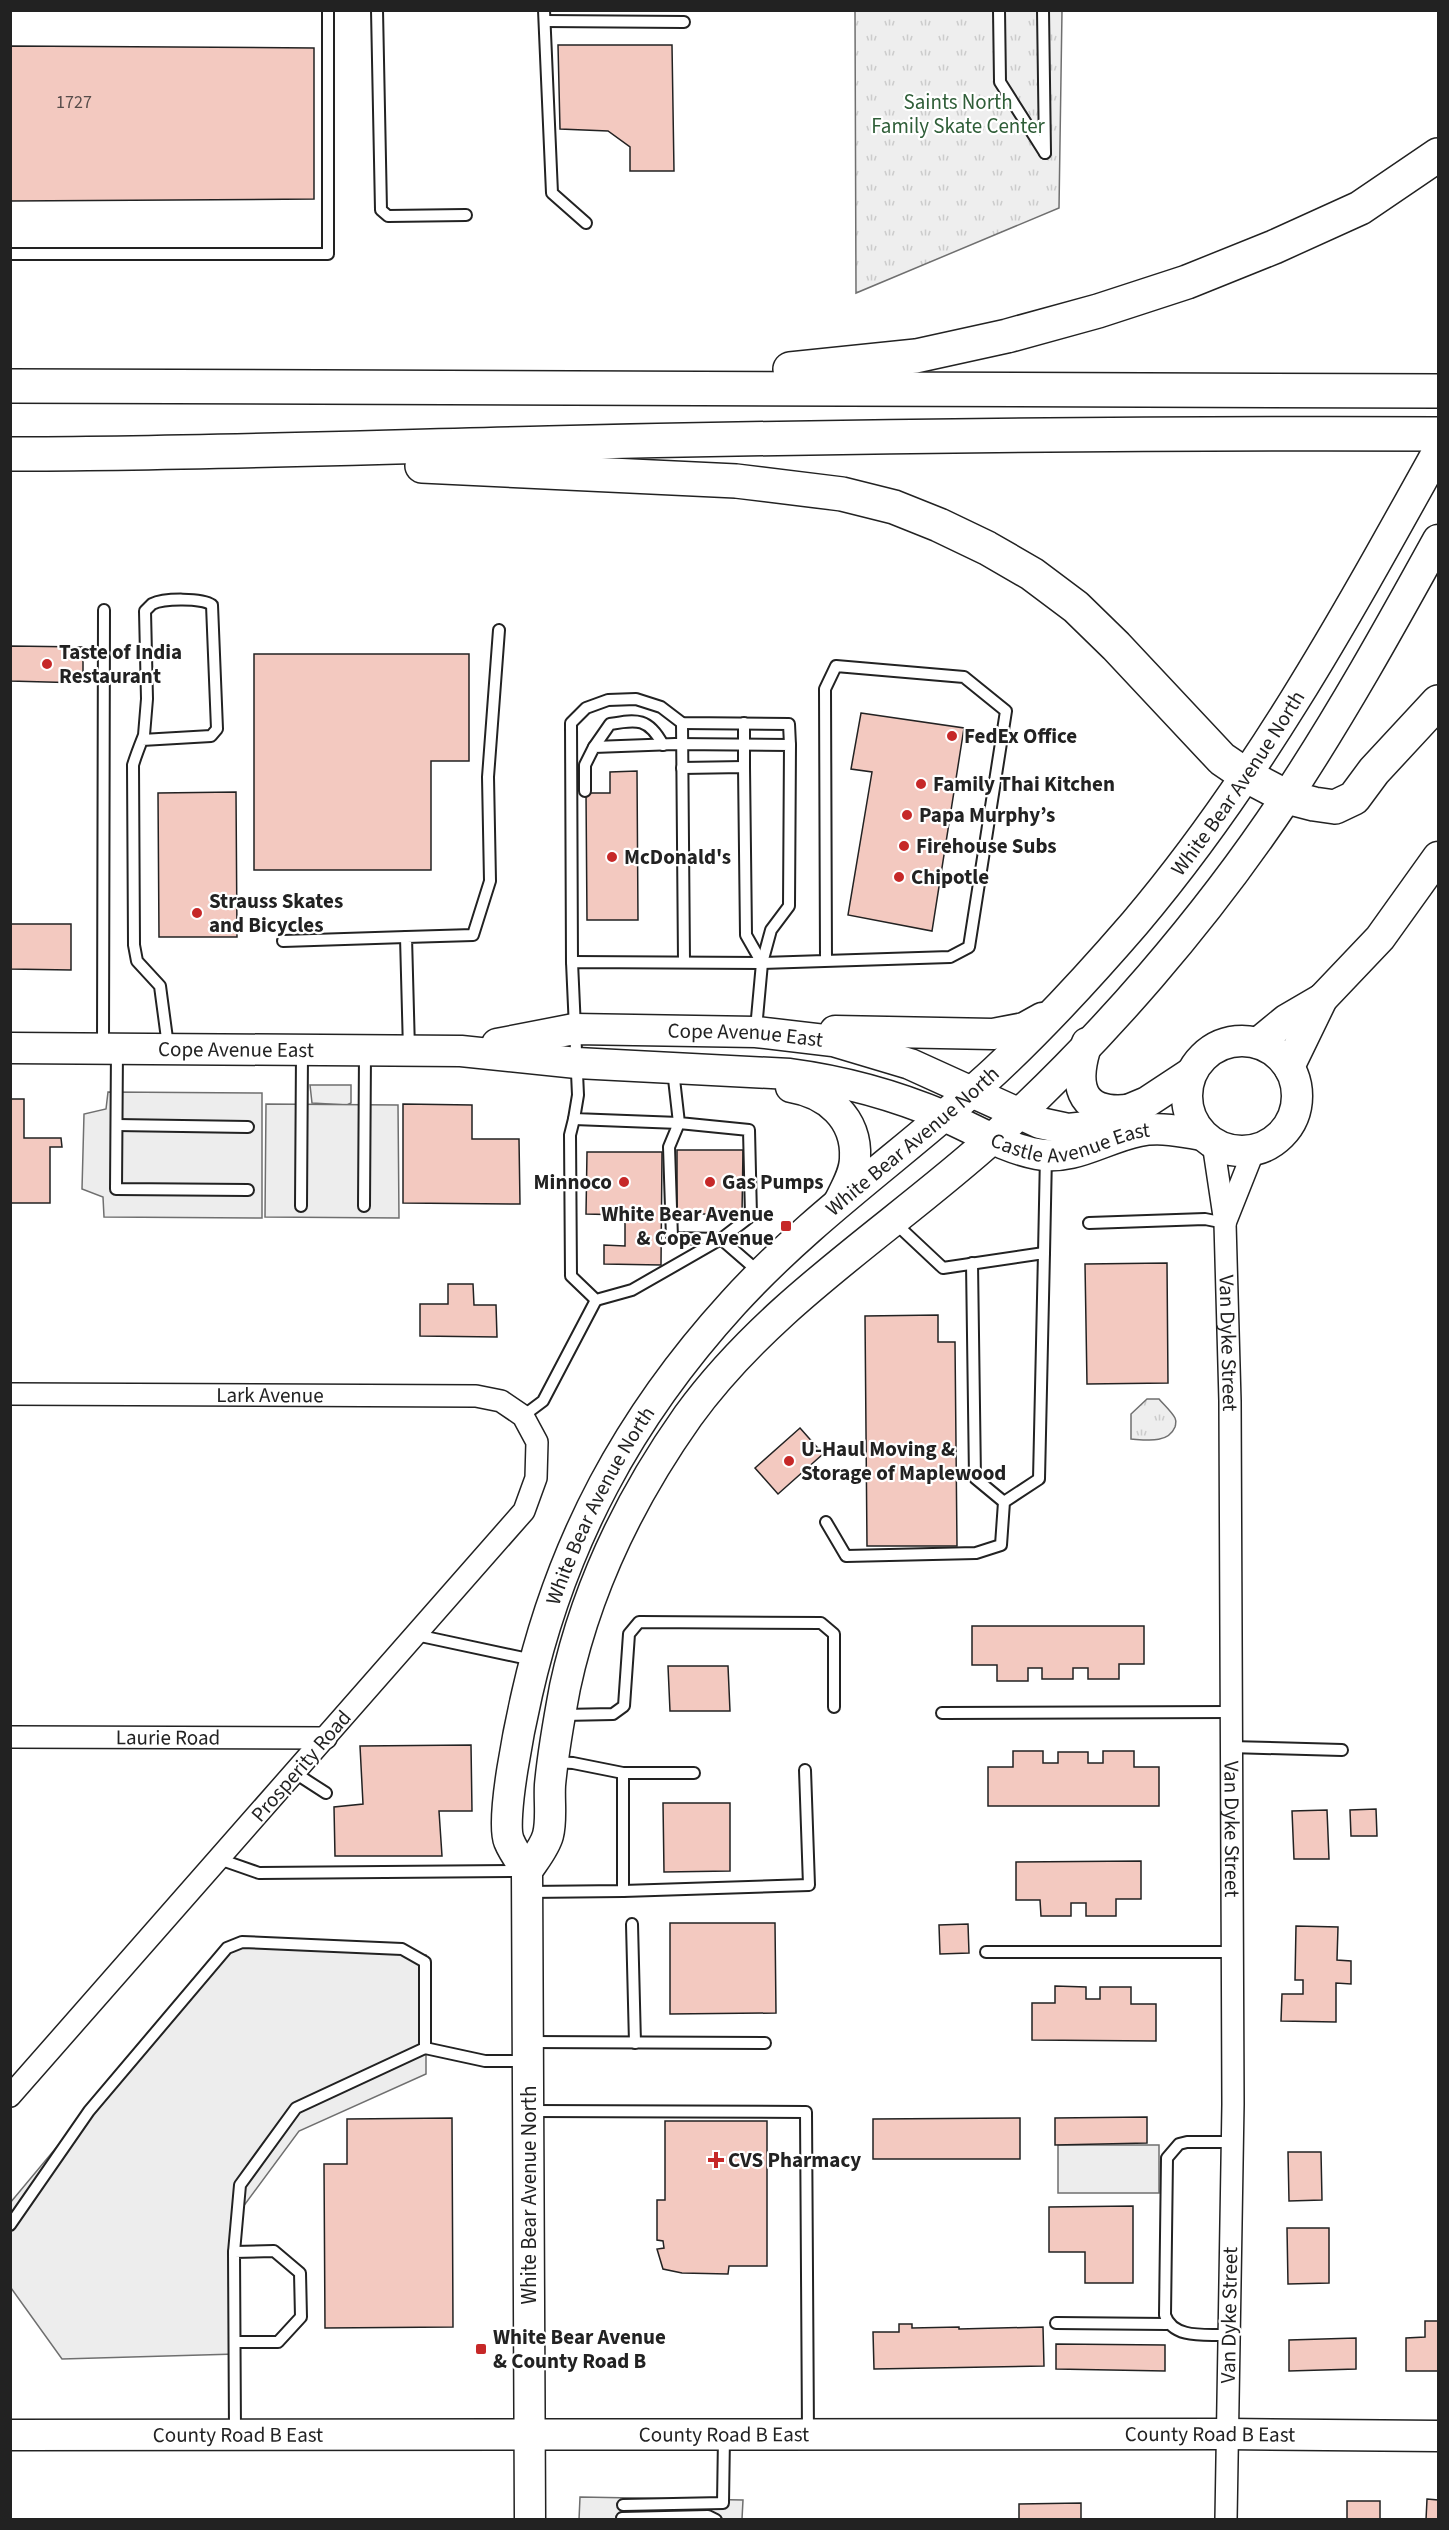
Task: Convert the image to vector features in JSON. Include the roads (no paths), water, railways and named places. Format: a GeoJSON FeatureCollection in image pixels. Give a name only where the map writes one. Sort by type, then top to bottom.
{"type":"FeatureCollection","features":[{"type":"Feature","properties":{"kind":"highway"},"geometry":{"type":"LineString","coordinates":[[524,387],[825,366],[916,356],[1008,336],[1098,311],[1165,289],[1274,247],[1360,208],[1438,155]]}},
{"type":"Feature","properties":{"kind":"highway"},"geometry":{"type":"LineString","coordinates":[[10,386],[1438,391]]}},
{"type":"Feature","properties":{"kind":"highway"},"geometry":{"type":"LineString","coordinates":[[10,454],[175,453],[559,442],[978,435],[1438,434]]}},
{"type":"Feature","properties":{"kind":"highway"},"geometry":{"type":"LineString","coordinates":[[175,453],[736,481],[842,494],[894,507],[987,548],[1032,574],[1076,607],[1116,645],[1222,759],[1247,776],[1287,797],[1314,804],[1335,807],[1354,798],[1374,771],[1438,702]]}},
{"type":"Feature","properties":{"kind":"main road","name":"White Bear Avenue North"},"geometry":{"type":"LineString","coordinates":[[530,2520],[527,1881],[507,1838],[514,1761],[534,1660],[565,1565],[593,1503],[626,1442],[680,1364],[735,1300],[761,1274],[971,1092],[1057,1008],[1154,899],[1247,776],[1350,608],[1438,451]]}},
{"type":"Feature","properties":{"kind":"main road","name":"White Bear Avenue North"},"geometry":{"type":"LineString","coordinates":[[527,1881],[548,1836],[552,1762],[576,1642],[593,1590],[628,1513],[667,1446],[706,1394],[762,1332],[795,1300],[993,1137],[1087,1043],[1160,965],[1287,797],[1438,540]]}},
{"type":"Feature","properties":{"kind":"main road"},"geometry":{"type":"LineString","coordinates":[[1258,1043],[1286,1020],[1322,999],[1380,938],[1438,857]]}},
{"type":"Feature","properties":{"kind":"main road"},"geometry":{"type":"LineString","coordinates":[[1289,1067],[1322,999]]}},
{"type":"Feature","properties":{"kind":"main road"},"geometry":{"type":"LineString","coordinates":[[756,1032],[869,1031],[993,1034],[1024,1028],[1057,1008]]}},
{"type":"Feature","properties":{"kind":"main road","name":"Cope Avenue East"},"geometry":{"type":"LineString","coordinates":[[461,1051],[574,1029],[756,1032],[833,1041],[864,1049],[910,1064],[1018,1113]]}},
{"type":"Feature","properties":{"kind":"main road"},"geometry":{"type":"LineString","coordinates":[[1227,1042],[1258,1043],[1270,1048],[1289,1067],[1297,1100],[1293,1117],[1284,1132],[1270,1143],[1254,1150],[1226,1149],[1208,1139],[1192,1121],[1187,1105],[1187,1089],[1191,1073],[1200,1059],[1212,1049],[1227,1042]]}},
{"type":"Feature","properties":{"kind":"main road"},"geometry":{"type":"LineString","coordinates":[[1087,1043],[1079,1076],[1086,1096],[1091,1103],[1102,1109],[1131,1109]]}},
{"type":"Feature","properties":{"kind":"main road","name":"Cope Avenue East"},"geometry":{"type":"LineString","coordinates":[[10,1048],[461,1051],[577,1063],[673,1066],[820,1078],[881,1093],[942,1115]]}},
{"type":"Feature","properties":{"kind":"main road"},"geometry":{"type":"LineString","coordinates":[[673,1066],[798,1088],[828,1100],[847,1124],[853,1140],[855,1157],[850,1179],[835,1209]]}},
{"type":"Feature","properties":{"kind":"main road","name":"Castle Avenue East"},"geometry":{"type":"LineString","coordinates":[[1018,1113],[1049,1126],[1068,1129],[1086,1127],[1160,1095],[1191,1073]]}},
{"type":"Feature","properties":{"kind":"main road","name":"Castle Avenue East"},"geometry":{"type":"LineString","coordinates":[[942,1115],[1015,1148],[1046,1155],[1085,1150],[1127,1134],[1146,1130],[1172,1130],[1208,1139]]}},
{"type":"Feature","properties":{"kind":"main road","name":"County Road B East"},"geometry":{"type":"LineString","coordinates":[[10,2435],[1227,2434],[1438,2436]]}},
{"type":"Feature","properties":{"kind":"street","name":"Van Dyke Street"},"geometry":{"type":"LineString","coordinates":[[1208,1139],[1225,1223],[1230,1401],[1232,2142],[1226,2520]]}},
{"type":"Feature","properties":{"kind":"street","name":"Van Dyke Street"},"geometry":{"type":"LineString","coordinates":[[1225,1223],[1254,1150]]}},
{"type":"Feature","properties":{"kind":"street","name":"Lark Avenue"},"geometry":{"type":"LineString","coordinates":[[10,1394],[476,1396],[501,1401],[523,1416]]}},
{"type":"Feature","properties":{"kind":"street","name":"Prosperity Road"},"geometry":{"type":"LineString","coordinates":[[11,2095],[524,1510],[536,1478],[537,1442],[523,1416]]}},
{"type":"Feature","properties":{"kind":"street","name":"Laurie Road"},"geometry":{"type":"LineString","coordinates":[[10,1737],[326,1738]]}},
{"type":"Feature","properties":{"kind":"lane"},"geometry":{"type":"LineString","coordinates":[[10,254],[328,254],[328,10]]}},
{"type":"Feature","properties":{"kind":"lane"},"geometry":{"type":"LineString","coordinates":[[377,10],[381,210],[388,216],[465,214]]}},
{"type":"Feature","properties":{"kind":"lane"},"geometry":{"type":"LineString","coordinates":[[999,10],[1000,82],[1045,153],[1044,10]]}},
{"type":"Feature","properties":{"kind":"lane"},"geometry":{"type":"LineString","coordinates":[[586,223],[552,193],[544,16],[684,22]]}},
{"type":"Feature","properties":{"kind":"lane"},"geometry":{"type":"LineString","coordinates":[[142,740],[211,736],[218,729],[212,605],[206,600],[174,600],[152,604],[145,611],[147,699],[142,740],[133,765],[134,945],[136,961],[160,986],[168,1049]]}},
{"type":"Feature","properties":{"kind":"lane"},"geometry":{"type":"LineString","coordinates":[[104,610],[110,1049],[117,1125],[116,1189],[248,1190]]}},
{"type":"Feature","properties":{"kind":"lane"},"geometry":{"type":"LineString","coordinates":[[283,941],[473,935],[490,881],[489,777],[499,630]]}},
{"type":"Feature","properties":{"kind":"lane"},"geometry":{"type":"LineString","coordinates":[[572,962],[762,963],[950,957],[969,947],[1006,711],[964,677],[836,666],[825,689],[826,960]]}},
{"type":"Feature","properties":{"kind":"lane"},"geometry":{"type":"LineString","coordinates":[[596,1300],[571,1276],[570,1135],[578,1095],[572,962],[571,723],[586,708],[608,700],[636,699],[661,707],[682,723],[789,724],[789,906],[771,930],[762,963],[756,1032]]}},
{"type":"Feature","properties":{"kind":"lane"},"geometry":{"type":"LineString","coordinates":[[585,791],[585,765],[610,724],[631,720],[646,723],[656,731],[663,745]]}},
{"type":"Feature","properties":{"kind":"lane"},"geometry":{"type":"LineString","coordinates":[[682,723],[684,961]]}},
{"type":"Feature","properties":{"kind":"lane"},"geometry":{"type":"LineString","coordinates":[[744,723],[746,935],[762,963]]}},
{"type":"Feature","properties":{"kind":"lane"},"geometry":{"type":"LineString","coordinates":[[594,747],[790,745]]}},
{"type":"Feature","properties":{"kind":"lane"},"geometry":{"type":"LineString","coordinates":[[682,768],[744,767]]}},
{"type":"Feature","properties":{"kind":"lane"},"geometry":{"type":"LineString","coordinates":[[406,937],[409,1050]]}},
{"type":"Feature","properties":{"kind":"lane"},"geometry":{"type":"LineString","coordinates":[[301,1206],[302,1050]]}},
{"type":"Feature","properties":{"kind":"lane"},"geometry":{"type":"LineString","coordinates":[[363,1206],[365,1050]]}},
{"type":"Feature","properties":{"kind":"lane"},"geometry":{"type":"LineString","coordinates":[[673,1066],[679,1123],[669,1147],[672,1238],[721,1239],[761,1274]]}},
{"type":"Feature","properties":{"kind":"lane"},"geometry":{"type":"LineString","coordinates":[[523,1416],[543,1401],[596,1300],[632,1290],[721,1239],[751,1216],[748,1130],[679,1123],[574,1119]]}},
{"type":"Feature","properties":{"kind":"lane"},"geometry":{"type":"LineString","coordinates":[[117,1125],[248,1127]]}},
{"type":"Feature","properties":{"kind":"lane"},"geometry":{"type":"LineString","coordinates":[[1005,1502],[1039,1479],[1046,1155]]}},
{"type":"Feature","properties":{"kind":"lane"},"geometry":{"type":"LineString","coordinates":[[1089,1223],[1206,1219],[1225,1223]]}},
{"type":"Feature","properties":{"kind":"lane"},"geometry":{"type":"LineString","coordinates":[[893,1220],[943,1268],[1044,1253]]}},
{"type":"Feature","properties":{"kind":"lane"},"geometry":{"type":"LineString","coordinates":[[972,1263],[975,1478],[1005,1502]]}},
{"type":"Feature","properties":{"kind":"lane"},"geometry":{"type":"LineString","coordinates":[[826,1522],[846,1556],[976,1553],[1001,1545],[1005,1502]]}},
{"type":"Feature","properties":{"kind":"lane"},"geometry":{"type":"LineString","coordinates":[[560,1715],[613,1714],[624,1706],[629,1634],[639,1622],[821,1623],[834,1634],[834,1707]]}},
{"type":"Feature","properties":{"kind":"lane"},"geometry":{"type":"LineString","coordinates":[[416,1635],[534,1660]]}},
{"type":"Feature","properties":{"kind":"lane"},"geometry":{"type":"LineString","coordinates":[[942,1713],[1230,1712]]}},
{"type":"Feature","properties":{"kind":"lane"},"geometry":{"type":"LineString","coordinates":[[1230,1747],[1342,1750]]}},
{"type":"Feature","properties":{"kind":"lane"},"geometry":{"type":"LineString","coordinates":[[552,1762],[573,1763],[623,1773],[694,1773]]}},
{"type":"Feature","properties":{"kind":"lane"},"geometry":{"type":"LineString","coordinates":[[219,1859],[258,1873],[527,1881],[623,1891],[809,1885],[805,1770]]}},
{"type":"Feature","properties":{"kind":"lane"},"geometry":{"type":"LineString","coordinates":[[295,1773],[326,1793]]}},
{"type":"Feature","properties":{"kind":"lane"},"geometry":{"type":"LineString","coordinates":[[623,1773],[623,1891]]}},
{"type":"Feature","properties":{"kind":"lane"},"geometry":{"type":"LineString","coordinates":[[632,1924],[634,2043]]}},
{"type":"Feature","properties":{"kind":"lane"},"geometry":{"type":"LineString","coordinates":[[10,2225],[89,2111],[226,1948],[242,1941],[402,1949],[425,1962],[425,2048]]}},
{"type":"Feature","properties":{"kind":"lane"},"geometry":{"type":"LineString","coordinates":[[986,1952],[1232,1952]]}},
{"type":"Feature","properties":{"kind":"lane"},"geometry":{"type":"LineString","coordinates":[[235,2435],[234,2252],[240,2185],[296,2108],[425,2048],[485,2061],[528,2052],[634,2043],[765,2043]]}},
{"type":"Feature","properties":{"kind":"lane"},"geometry":{"type":"LineString","coordinates":[[529,2111],[806,2112],[808,2434]]}},
{"type":"Feature","properties":{"kind":"lane"},"geometry":{"type":"LineString","coordinates":[[1229,2336],[1183,2333],[1173,2330],[1167,2324],[1165,2315],[1167,2158],[1179,2144],[1187,2142],[1232,2142]]}},
{"type":"Feature","properties":{"kind":"lane"},"geometry":{"type":"LineString","coordinates":[[234,2252],[274,2251],[300,2273],[301,2317],[278,2342],[235,2342]]}},
{"type":"Feature","properties":{"kind":"lane"},"geometry":{"type":"LineString","coordinates":[[1056,2323],[1167,2324]]}},
{"type":"Feature","properties":{"kind":"lane"},"geometry":{"type":"LineString","coordinates":[[623,2505],[723,2503],[724,2434]]}},
{"type":"Feature","properties":{"kind":"lane"},"geometry":{"type":"LineString","coordinates":[[622,2518],[708,2516],[716,2520]]}},
{"type":"Feature","properties":{"kind":"place","name":"Taste of India Restaurant"},"geometry":{"type":"Point","coordinates":[47,664]}},
{"type":"Feature","properties":{"kind":"place","name":"FedEx Office"},"geometry":{"type":"Point","coordinates":[952,736]}},
{"type":"Feature","properties":{"kind":"place","name":"Family Thai Kitchen"},"geometry":{"type":"Point","coordinates":[921,784]}},
{"type":"Feature","properties":{"kind":"place","name":"Papa Murphy’s"},"geometry":{"type":"Point","coordinates":[907,815]}},
{"type":"Feature","properties":{"kind":"place","name":"Firehouse Subs"},"geometry":{"type":"Point","coordinates":[904,846]}},
{"type":"Feature","properties":{"kind":"place","name":"McDonald's"},"geometry":{"type":"Point","coordinates":[612,857]}},
{"type":"Feature","properties":{"kind":"place","name":"Chipotle"},"geometry":{"type":"Point","coordinates":[899,877]}},
{"type":"Feature","properties":{"kind":"place","name":"Strauss Skates and Bicycles"},"geometry":{"type":"Point","coordinates":[197,913]}},
{"type":"Feature","properties":{"kind":"place","name":"Minnoco"},"geometry":{"type":"Point","coordinates":[624,1182]}},
{"type":"Feature","properties":{"kind":"place","name":"Gas Pumps"},"geometry":{"type":"Point","coordinates":[710,1182]}},
{"type":"Feature","properties":{"kind":"place","name":"White Bear Avenue & Cope Avenue"},"geometry":{"type":"Point","coordinates":[786,1226]}},
{"type":"Feature","properties":{"kind":"place","name":"U-Haul Moving & Storage of Maplewood"},"geometry":{"type":"Point","coordinates":[789,1461]}},
{"type":"Feature","properties":{"kind":"place","name":"CVS Pharmacy"},"geometry":{"type":"Point","coordinates":[716,2160]}},
{"type":"Feature","properties":{"kind":"place","name":"White Bear Avenue & County Road B"},"geometry":{"type":"Point","coordinates":[481,2349]}},
{"type":"Feature","properties":{"kind":"park label","name":"Saints North Family Skate Center"},"geometry":{"type":"Point","coordinates":[958,114]}}]}
